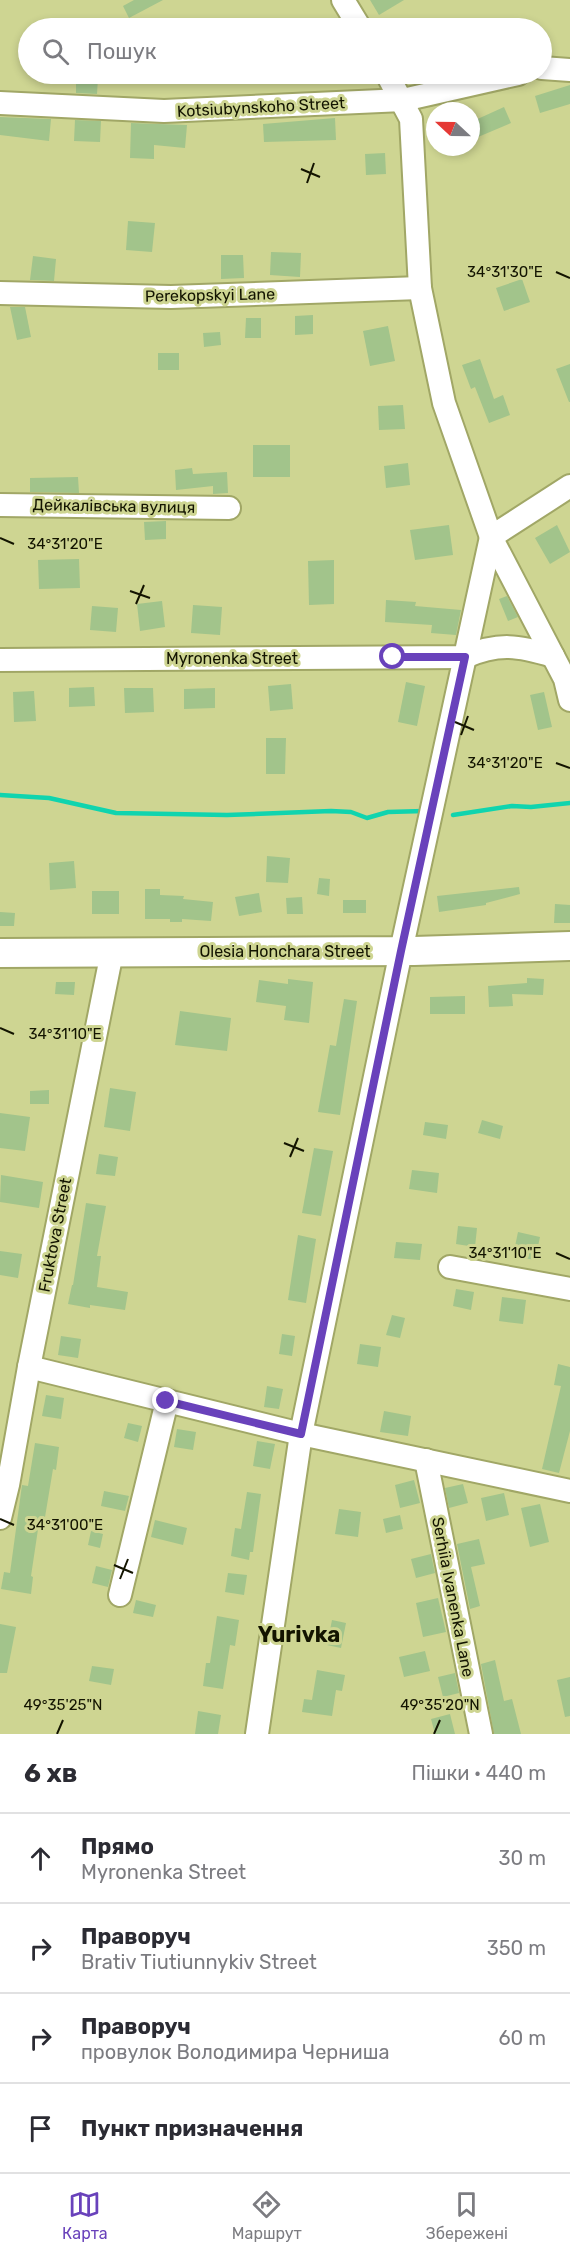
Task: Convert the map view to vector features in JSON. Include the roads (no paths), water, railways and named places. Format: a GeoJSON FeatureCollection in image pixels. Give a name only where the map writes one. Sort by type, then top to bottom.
{"type":"FeatureCollection","features":[{"type":"Feature","properties":{"kind":"main road","name":"Olesia Honchara Street"},"geometry":{"type":"LineString","coordinates":[[0,953],[401,951],[570,946]]}},
{"type":"Feature","properties":{"kind":"street"},"geometry":{"type":"LineString","coordinates":[[343,0],[354,18]]}},
{"type":"Feature","properties":{"kind":"street"},"geometry":{"type":"LineString","coordinates":[[552,68],[570,69]]}},
{"type":"Feature","properties":{"kind":"street"},"geometry":{"type":"LineString","coordinates":[[393,84],[411,119],[420,288],[444,403],[491,537],[565,679],[570,700]]}},
{"type":"Feature","properties":{"kind":"street","name":"Kotsiubynskoho Street"},"geometry":{"type":"LineString","coordinates":[[0,103],[164,111],[403,100],[474,84]]}},
{"type":"Feature","properties":{"kind":"street","name":"Perekopskyi Lane"},"geometry":{"type":"LineString","coordinates":[[0,292],[171,297],[420,288]]}},
{"type":"Feature","properties":{"kind":"street"},"geometry":{"type":"LineString","coordinates":[[258,1734],[301,1434],[401,951],[491,537],[570,486]]}},
{"type":"Feature","properties":{"kind":"street","name":"Дейкалівська вулиця"},"geometry":{"type":"LineString","coordinates":[[0,505],[229,508]]}},
{"type":"Feature","properties":{"kind":"street","name":"Myronenka Street"},"geometry":{"type":"LineString","coordinates":[[0,660],[465,657],[486,648],[522,647],[553,656]]}},
{"type":"Feature","properties":{"kind":"street","name":"Fruktova Street"},"geometry":{"type":"LineString","coordinates":[[0,1518],[4,1484],[112,952]]}},
{"type":"Feature","properties":{"kind":"street"},"geometry":{"type":"LineString","coordinates":[[450,1268],[570,1289]]}},
{"type":"Feature","properties":{"kind":"street"},"geometry":{"type":"LineString","coordinates":[[29,1367],[301,1434],[570,1491]]}},
{"type":"Feature","properties":{"kind":"street"},"geometry":{"type":"LineString","coordinates":[[120,1596],[166,1401]]}},
{"type":"Feature","properties":{"kind":"street","name":"Serhiia Ivanenka Lane"},"geometry":{"type":"LineString","coordinates":[[426,1460],[481,1734]]}},
{"type":"Feature","properties":{"kind":"waterway"},"geometry":{"type":"LineString","coordinates":[[0,795],[49,798],[116,813],[227,815],[331,811],[351,812],[367,818],[388,812],[424,811]]}},
{"type":"Feature","properties":{"kind":"waterway"},"geometry":{"type":"LineString","coordinates":[[453,815],[512,806],[531,807],[570,803]]}},
{"type":"Feature","properties":{"kind":"district","name":"Yurivka"},"geometry":{"type":"Point","coordinates":[299,1634]}}]}
